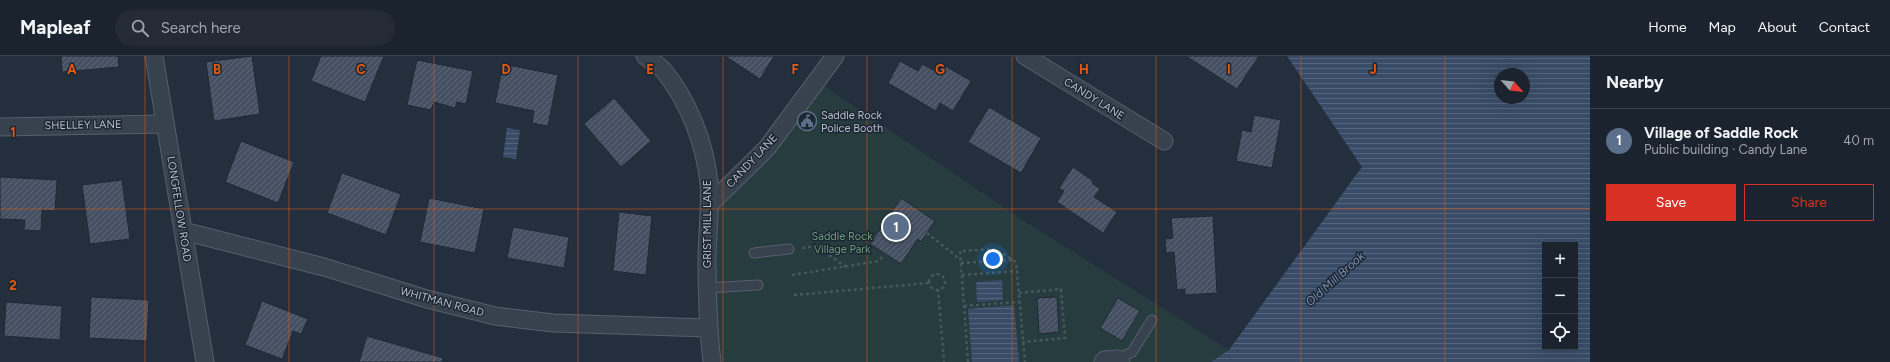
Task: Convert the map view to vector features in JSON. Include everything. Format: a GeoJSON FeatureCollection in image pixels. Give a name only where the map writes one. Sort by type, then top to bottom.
{"type":"FeatureCollection","features":[{"type":"Feature","properties":{"kind":"street","name":"LONGFELLOW ROAD"},"geometry":{"type":"LineString","coordinates":[[154,56],[205,362]]}},
{"type":"Feature","properties":{"kind":"street","name":"GRIST MILL LANE"},"geometry":{"type":"LineString","coordinates":[[645,56],[663,70],[683,100],[696,128],[705,161],[709,183],[707,288],[708,328],[712,362]]}},
{"type":"Feature","properties":{"kind":"street","name":"CANDY LANE"},"geometry":{"type":"LineString","coordinates":[[709,205],[767,148],[835,56]]}},
{"type":"Feature","properties":{"kind":"street","name":"CANDY LANE"},"geometry":{"type":"LineString","coordinates":[[1025,56],[1164,141]]}},
{"type":"Feature","properties":{"kind":"street","name":"SHELLEY LANE"},"geometry":{"type":"LineString","coordinates":[[0,127],[165,124]]}},
{"type":"Feature","properties":{"kind":"street","name":"WHITMAN ROAD"},"geometry":{"type":"LineString","coordinates":[[183,231],[324,267],[427,299],[495,316],[553,323],[708,328]]}},
{"type":"Feature","properties":{"kind":"lane"},"geometry":{"type":"LineString","coordinates":[[754,253],[789,249]]}},
{"type":"Feature","properties":{"kind":"lane"},"geometry":{"type":"LineString","coordinates":[[707,288],[758,285]]}},
{"type":"Feature","properties":{"kind":"lane"},"geometry":{"type":"LineString","coordinates":[[1114,361],[1132,352],[1152,320]]}},
{"type":"Feature","properties":{"kind":"path"},"geometry":{"type":"LineString","coordinates":[[927,233],[961,260]]}},
{"type":"Feature","properties":{"kind":"path"},"geometry":{"type":"LineString","coordinates":[[789,249],[816,246],[846,266]]}},
{"type":"Feature","properties":{"kind":"path"},"geometry":{"type":"LineString","coordinates":[[968,362],[960,251],[996,249],[1016,262],[1025,362]]}},
{"type":"Feature","properties":{"kind":"path"},"geometry":{"type":"LineString","coordinates":[[792,275],[879,261],[882,257]]}},
{"type":"Feature","properties":{"kind":"path"},"geometry":{"type":"LineString","coordinates":[[962,264],[1013,260]]}},
{"type":"Feature","properties":{"kind":"path"},"geometry":{"type":"LineString","coordinates":[[962,275],[1017,271]]}},
{"type":"Feature","properties":{"kind":"path"},"geometry":{"type":"LineString","coordinates":[[929,283],[932,275],[937,274],[942,276],[944,283],[942,287],[938,289]]}},
{"type":"Feature","properties":{"kind":"path"},"geometry":{"type":"LineString","coordinates":[[929,283],[933,288],[938,289]]}},
{"type":"Feature","properties":{"kind":"path"},"geometry":{"type":"LineString","coordinates":[[794,296],[929,283]]}},
{"type":"Feature","properties":{"kind":"path"},"geometry":{"type":"LineString","coordinates":[[938,289],[944,362]]}},
{"type":"Feature","properties":{"kind":"path"},"geometry":{"type":"LineString","coordinates":[[1019,293],[1061,289],[1066,338],[1023,342]]}},
{"type":"Feature","properties":{"kind":"path"},"geometry":{"type":"LineString","coordinates":[[964,306],[1019,302]]}},
{"type":"Feature","properties":{"kind":"green space","name":"Saddle Rock Village Park"},"geometry":{"type":"Polygon","coordinates":[[[817,81],[1018,217],[1229,350],[1211,362],[712,362],[709,205],[817,81]]]}},
{"type":"Feature","properties":{"kind":"water","name":"Old Mill Brook"},"geometry":{"type":"Polygon","coordinates":[[[1287,56],[1590,56],[1590,362],[1211,362],[1229,350],[1362,167],[1287,56]]]}},
{"type":"Feature","properties":{"kind":"water"},"geometry":{"type":"Polygon","coordinates":[[[507,128],[520,130],[516,159],[503,157],[507,128]]]}},
{"type":"Feature","properties":{"kind":"water"},"geometry":{"type":"Polygon","coordinates":[[[1002,280],[1003,300],[977,302],[976,282],[1002,280]]]}},
{"type":"Feature","properties":{"kind":"water"},"geometry":{"type":"Polygon","coordinates":[[[1014,305],[1019,362],[972,362],[968,309],[1014,305]]]}},
{"type":"Feature","properties":{"kind":"building"},"geometry":{"type":"Polygon","coordinates":[[[61,56],[118,56],[119,67],[62,72],[61,56]]]}},
{"type":"Feature","properties":{"kind":"building"},"geometry":{"type":"Polygon","coordinates":[[[252,56],[260,114],[214,121],[206,62],[252,56]]]}},
{"type":"Feature","properties":{"kind":"building"},"geometry":{"type":"Polygon","coordinates":[[[321,56],[384,56],[365,102],[311,81],[321,56]]]}},
{"type":"Feature","properties":{"kind":"building"},"geometry":{"type":"Polygon","coordinates":[[[725,56],[774,56],[760,79],[725,56]]]}},
{"type":"Feature","properties":{"kind":"building"},"geometry":{"type":"Polygon","coordinates":[[[1186,56],[1259,56],[1237,89],[1186,56]]]}},
{"type":"Feature","properties":{"kind":"building"},"geometry":{"type":"Polygon","coordinates":[[[417,60],[473,71],[466,104],[457,102],[455,108],[434,102],[431,110],[407,105],[417,60]]]}},
{"type":"Feature","properties":{"kind":"building"},"geometry":{"type":"Polygon","coordinates":[[[900,61],[918,71],[922,64],[937,72],[942,64],[971,81],[953,111],[940,103],[936,111],[888,83],[900,61]]]}},
{"type":"Feature","properties":{"kind":"building"},"geometry":{"type":"Polygon","coordinates":[[[503,64],[558,75],[548,126],[532,123],[534,111],[495,103],[503,64]]]}},
{"type":"Feature","properties":{"kind":"building"},"geometry":{"type":"Polygon","coordinates":[[[614,98],[651,141],[621,167],[584,124],[614,98]]]}},
{"type":"Feature","properties":{"kind":"building"},"geometry":{"type":"Polygon","coordinates":[[[989,107],[1041,138],[1021,173],[968,142],[989,107]]]}},
{"type":"Feature","properties":{"kind":"building"},"geometry":{"type":"Polygon","coordinates":[[[1254,115],[1281,120],[1272,168],[1236,161],[1242,130],[1251,132],[1254,115]]]}},
{"type":"Feature","properties":{"kind":"building"},"geometry":{"type":"Polygon","coordinates":[[[241,141],[294,162],[278,203],[225,182],[241,141]]]}},
{"type":"Feature","properties":{"kind":"building"},"geometry":{"type":"Polygon","coordinates":[[[1073,167],[1093,181],[1092,183],[1100,189],[1094,197],[1117,212],[1103,233],[1057,202],[1064,191],[1059,188],[1073,167]]]}},
{"type":"Feature","properties":{"kind":"building"},"geometry":{"type":"Polygon","coordinates":[[[342,173],[401,194],[386,235],[327,213],[342,173]]]}},
{"type":"Feature","properties":{"kind":"building"},"geometry":{"type":"Polygon","coordinates":[[[0,177],[57,180],[55,211],[42,210],[41,231],[24,230],[25,220],[0,219],[0,177]]]}},
{"type":"Feature","properties":{"kind":"building"},"geometry":{"type":"Polygon","coordinates":[[[122,180],[130,239],[90,244],[82,185],[122,180]]]}},
{"type":"Feature","properties":{"kind":"building"},"geometry":{"type":"Polygon","coordinates":[[[429,198],[484,209],[475,253],[420,242],[429,198]]]}},
{"type":"Feature","properties":{"kind":"building"},"geometry":{"type":"Polygon","coordinates":[[[901,198],[935,221],[921,242],[918,239],[901,264],[870,244],[901,198]]]}},
{"type":"Feature","properties":{"kind":"building"},"geometry":{"type":"Polygon","coordinates":[[[619,212],[652,216],[646,275],[613,271],[619,212]]]}},
{"type":"Feature","properties":{"kind":"building"},"geometry":{"type":"Polygon","coordinates":[[[1213,216],[1217,293],[1185,295],[1185,289],[1177,290],[1174,252],[1166,253],[1165,239],[1173,238],[1171,218],[1213,216]]]}},
{"type":"Feature","properties":{"kind":"building"},"geometry":{"type":"Polygon","coordinates":[[[513,227],[569,237],[564,268],[507,258],[513,227]]]}},
{"type":"Feature","properties":{"kind":"building"},"geometry":{"type":"Polygon","coordinates":[[[91,297],[149,300],[147,341],[89,338],[91,297]]]}},
{"type":"Feature","properties":{"kind":"building"},"geometry":{"type":"Polygon","coordinates":[[[1057,297],[1059,332],[1039,334],[1037,298],[1057,297]]]}},
{"type":"Feature","properties":{"kind":"building"},"geometry":{"type":"Polygon","coordinates":[[[1118,298],[1140,311],[1122,341],[1100,328],[1118,298]]]}},
{"type":"Feature","properties":{"kind":"building"},"geometry":{"type":"Polygon","coordinates":[[[262,301],[308,319],[301,334],[293,331],[282,359],[245,345],[262,301]]]}},
{"type":"Feature","properties":{"kind":"building"},"geometry":{"type":"Polygon","coordinates":[[[6,302],[62,306],[60,340],[4,336],[6,302]]]}},
{"type":"Feature","properties":{"kind":"building"},"geometry":{"type":"Polygon","coordinates":[[[367,336],[443,358],[442,362],[359,362],[367,336]]]}},
{"type":"Feature","properties":{"kind":"place","name":"Saddle Rock Police Booth"},"geometry":{"type":"Point","coordinates":[807,121]}},
{"type":"Feature","properties":{"kind":"place","name":"Village of Saddle Rock"},"geometry":{"type":"Point","coordinates":[896,227]}}]}
